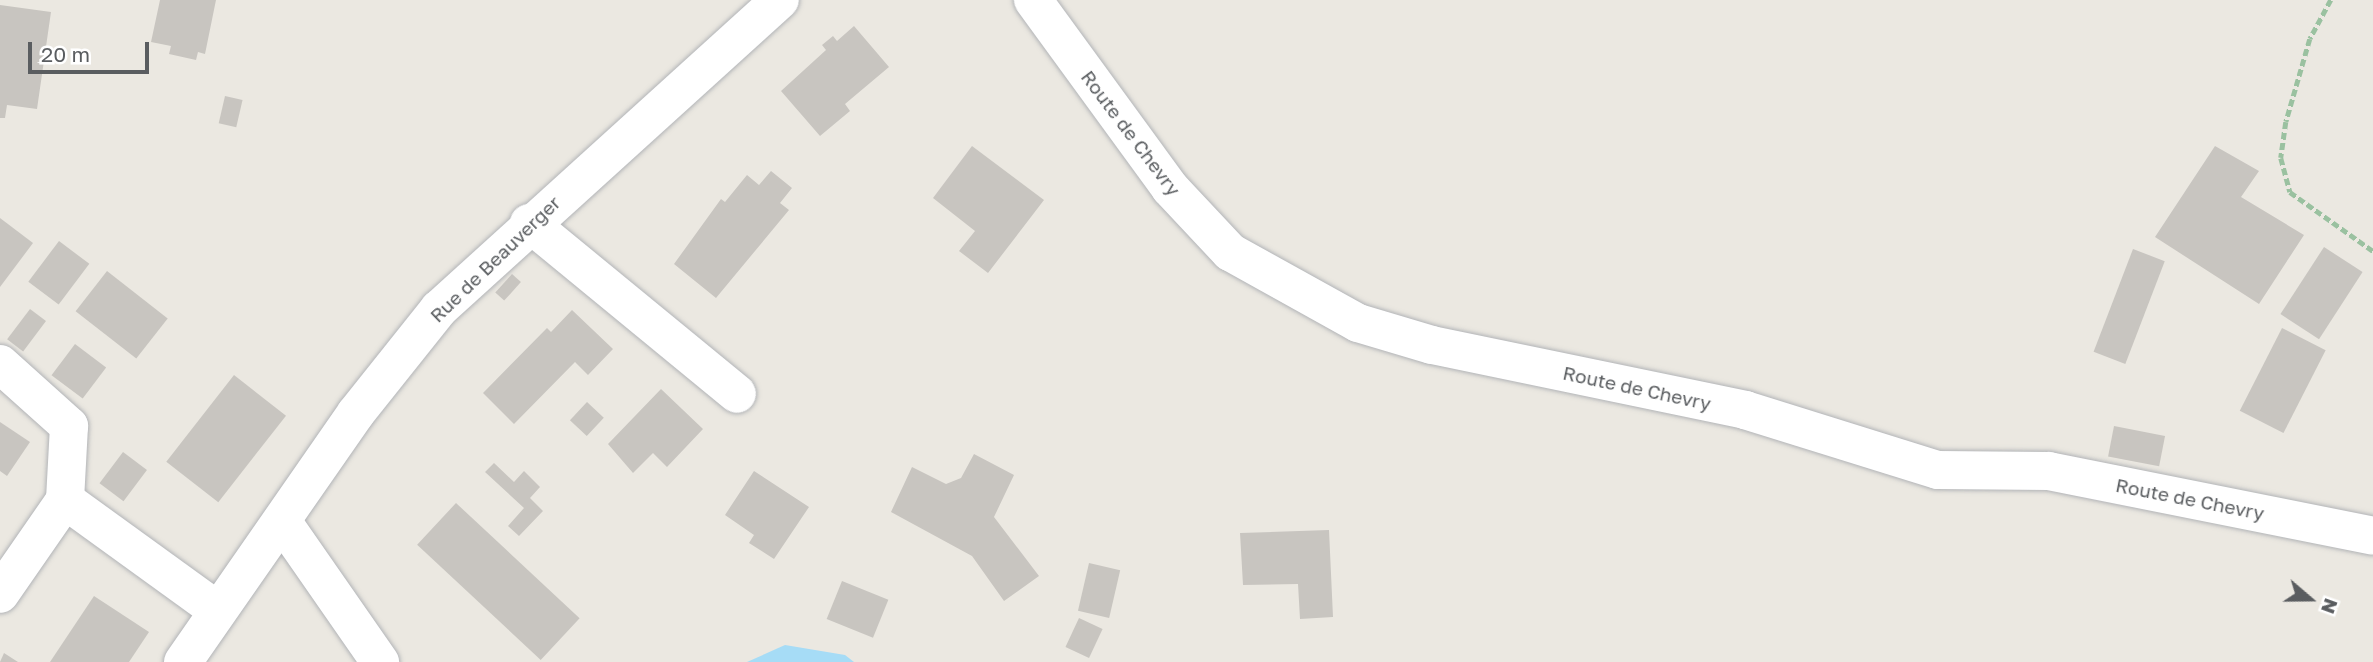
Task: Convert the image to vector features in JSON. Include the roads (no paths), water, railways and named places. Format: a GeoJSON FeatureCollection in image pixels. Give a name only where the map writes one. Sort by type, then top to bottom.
{"type":"FeatureCollection","features":[{"type":"Feature","properties":{"kind":"street","name":"Rue de Beauverger"},"geometry":{"type":"LineString","coordinates":[[183,662],[356,413],[439,309],[529,223],[780,0]]}},
{"type":"Feature","properties":{"kind":"street","name":"Route de Chevry"},"geometry":{"type":"LineString","coordinates":[[1033,0],[1171,188],[1230,251],[1357,323],[1432,345],[1745,410],[1938,470],[2049,471],[2373,536]]}},
{"type":"Feature","properties":{"kind":"street"},"geometry":{"type":"LineString","coordinates":[[529,223],[737,394]]}},
{"type":"Feature","properties":{"kind":"street"},"geometry":{"type":"LineString","coordinates":[[0,364],[69,426],[65,500],[0,594]]}},
{"type":"Feature","properties":{"kind":"street"},"geometry":{"type":"LineString","coordinates":[[65,500],[217,610]]}},
{"type":"Feature","properties":{"kind":"street"},"geometry":{"type":"LineString","coordinates":[[282,521],[380,662]]}},
{"type":"Feature","properties":{"kind":"water"},"geometry":{"type":"Polygon","coordinates":[[[785,645],[845,655],[854,662],[747,662],[785,645]]]}}]}
